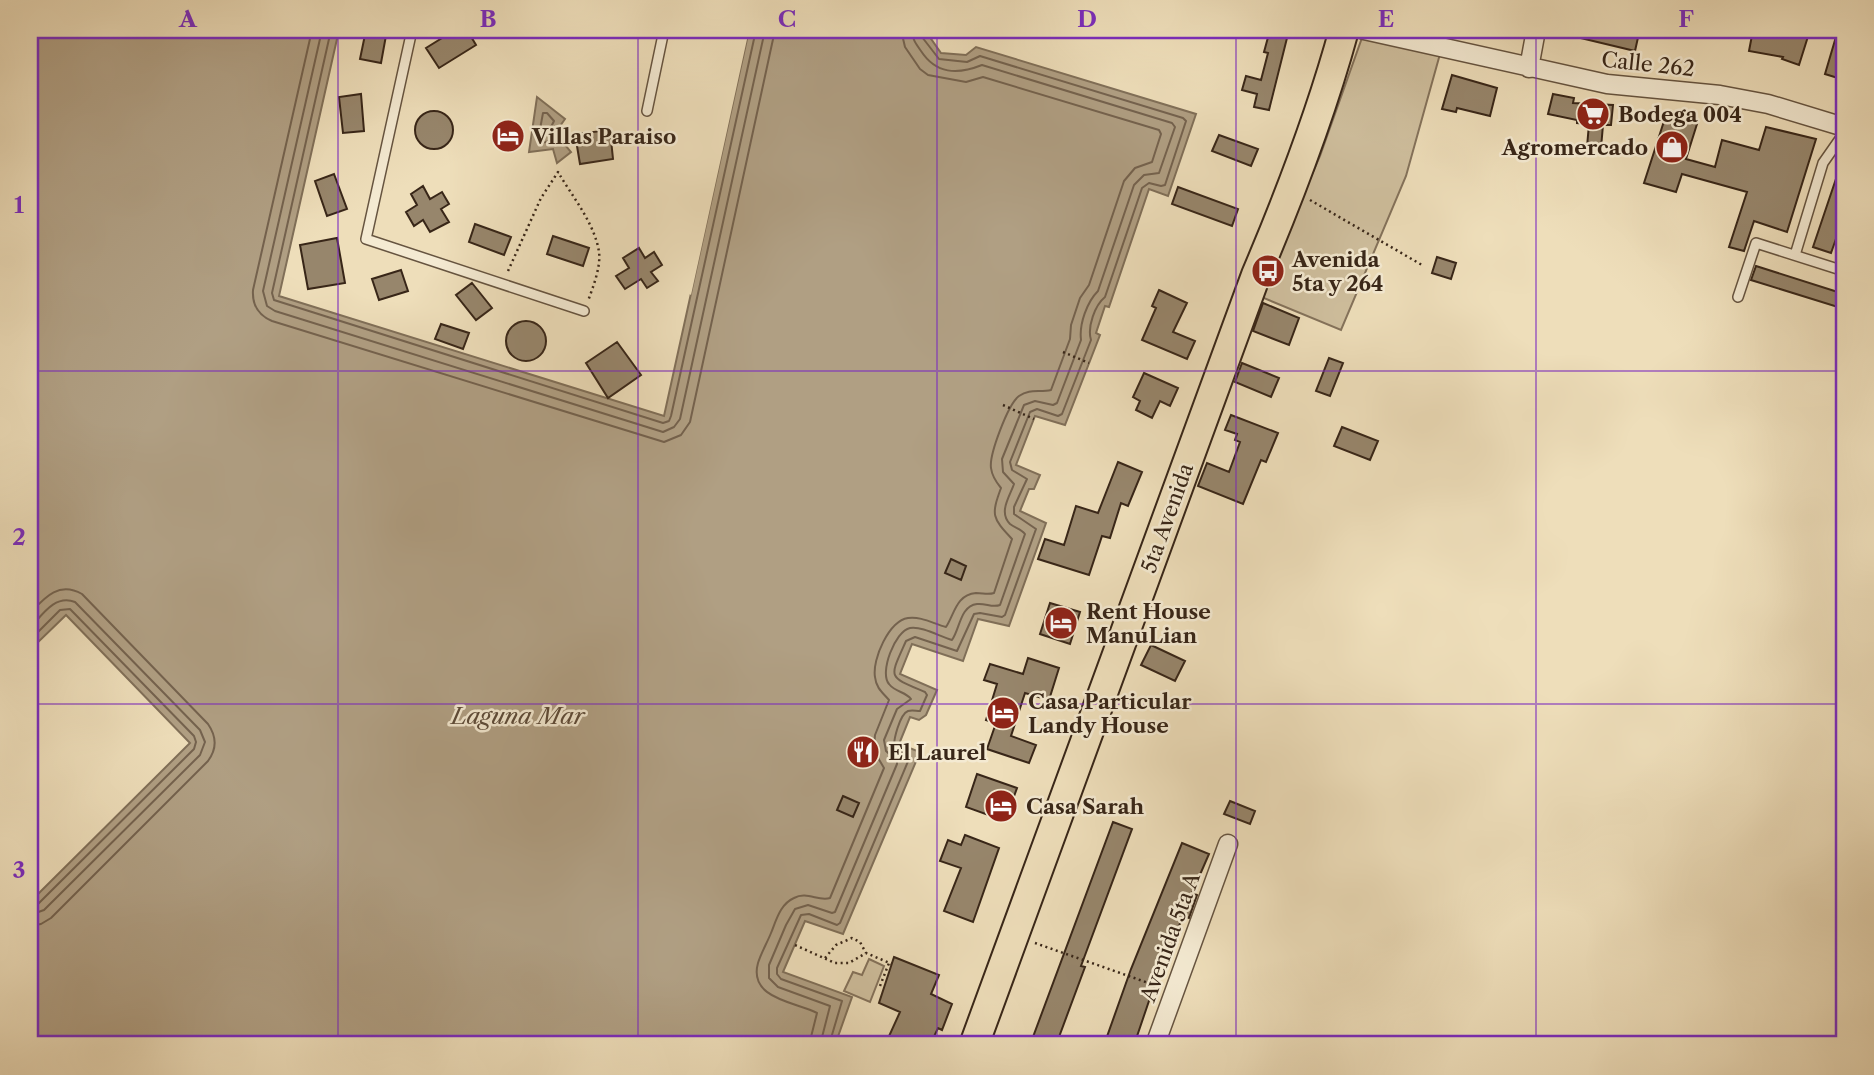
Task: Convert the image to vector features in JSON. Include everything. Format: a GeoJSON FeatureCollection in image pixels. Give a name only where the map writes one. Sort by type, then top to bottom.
{"type":"FeatureCollection","features":[{"type":"Feature","properties":{"kind":"highway","name":"5ta Avenida"},"geometry":{"type":"LineString","coordinates":[[974,1045],[1252,288],[1292,190],[1330,82],[1343,30]]}},
{"type":"Feature","properties":{"kind":"street","name":"Calle 262"},"geometry":{"type":"LineString","coordinates":[[1364,30],[1607,84],[1720,95],[1768,104],[1844,130]]}},
{"type":"Feature","properties":{"kind":"street"},"geometry":{"type":"LineString","coordinates":[[1529,68],[1536,30]]}},
{"type":"Feature","properties":{"kind":"street","name":"Avenida 5ta A"},"geometry":{"type":"LineString","coordinates":[[1155,1045],[1228,844]]}},
{"type":"Feature","properties":{"kind":"lane"},"geometry":{"type":"LineString","coordinates":[[412,30],[366,239],[584,310]]}},
{"type":"Feature","properties":{"kind":"lane"},"geometry":{"type":"LineString","coordinates":[[647,111],[664,30]]}},
{"type":"Feature","properties":{"kind":"lane"},"geometry":{"type":"LineString","coordinates":[[1795,256],[1823,163],[1844,130]]}},
{"type":"Feature","properties":{"kind":"lane"},"geometry":{"type":"LineString","coordinates":[[1738,297],[1756,243],[1844,271]]}},
{"type":"Feature","properties":{"kind":"path"},"geometry":{"type":"LineString","coordinates":[[502,284],[541,198],[558,172],[592,229],[600,253],[595,283],[584,310]]}},
{"type":"Feature","properties":{"kind":"path"},"geometry":{"type":"LineString","coordinates":[[1292,190],[1422,265]]}},
{"type":"Feature","properties":{"kind":"path"},"geometry":{"type":"LineString","coordinates":[[1063,352],[1089,363]]}},
{"type":"Feature","properties":{"kind":"path"},"geometry":{"type":"LineString","coordinates":[[1003,405],[1034,419]]}},
{"type":"Feature","properties":{"kind":"path"},"geometry":{"type":"LineString","coordinates":[[1015,936],[1174,992]]}},
{"type":"Feature","properties":{"kind":"path"},"geometry":{"type":"LineString","coordinates":[[824,958],[836,944],[852,938],[860,942],[866,953],[890,964],[880,986]]}},
{"type":"Feature","properties":{"kind":"path"},"geometry":{"type":"LineString","coordinates":[[795,945],[835,963],[849,963],[866,953]]}},
{"type":"Feature","properties":{"kind":"shaded area"},"geometry":{"type":"Polygon","coordinates":[[[1363,35],[1440,54],[1406,176],[1341,330],[1259,296],[1320,156],[1363,35]]]}},
{"type":"Feature","properties":{"kind":"shaded area"},"geometry":{"type":"Polygon","coordinates":[[[869,959],[884,966],[870,1002],[844,991],[853,972],[862,975],[869,959]]]}},
{"type":"Feature","properties":{"kind":"water","name":"Laguna Mar"},"geometry":{"type":"Polygon","coordinates":[[[30,30],[339,30],[279,296],[664,416],[749,30],[928,30],[927,33],[941,53],[966,55],[976,47],[1196,114],[1168,196],[1149,189],[1109,307],[1105,306],[1096,333],[1100,335],[1065,425],[1035,416],[1016,465],[1040,475],[1034,489],[1029,489],[1020,511],[1046,523],[1009,626],[978,619],[963,661],[912,644],[900,674],[937,690],[926,715],[919,720],[910,717],[899,744],[920,752],[843,934],[805,921],[783,972],[852,997],[835,1045],[30,1045],[30,902],[190,743],[66,615],[30,650],[30,30]]]}},
{"type":"Feature","properties":{"kind":"water"},"geometry":{"type":"Polygon","coordinates":[[[537,97],[565,119],[555,133],[571,152],[557,163],[553,149],[529,152],[537,97]]]}},
{"type":"Feature","properties":{"kind":"pier"},"geometry":{"type":"Polygon","coordinates":[[[746,30],[749,30],[691,295],[688,293],[746,30]]]}},
{"type":"Feature","properties":{"kind":"building"},"geometry":{"type":"Polygon","coordinates":[[[366,30],[387,30],[381,63],[360,59],[366,30]]]}},
{"type":"Feature","properties":{"kind":"building"},"geometry":{"type":"Polygon","coordinates":[[[455,30],[467,30],[476,45],[439,68],[426,48],[455,30]]]}},
{"type":"Feature","properties":{"kind":"building"},"geometry":{"type":"Polygon","coordinates":[[[1270,30],[1289,30],[1269,110],[1254,107],[1257,94],[1242,90],[1246,76],[1261,80],[1268,53],[1264,52],[1270,30]]]}},
{"type":"Feature","properties":{"kind":"building"},"geometry":{"type":"Polygon","coordinates":[[[1569,30],[1624,30],[1639,33],[1635,51],[1568,35],[1569,30]]]}},
{"type":"Feature","properties":{"kind":"building"},"geometry":{"type":"Polygon","coordinates":[[[1753,30],[1810,30],[1799,65],[1782,59],[1783,57],[1749,51],[1753,30]]]}},
{"type":"Feature","properties":{"kind":"building"},"geometry":{"type":"Polygon","coordinates":[[[1838,30],[1844,30],[1844,80],[1825,74],[1838,30]]]}},
{"type":"Feature","properties":{"kind":"building"},"geometry":{"type":"Polygon","coordinates":[[[1452,75],[1497,88],[1490,116],[1457,108],[1456,112],[1442,109],[1452,75]]]}},
{"type":"Feature","properties":{"kind":"building"},"geometry":{"type":"Polygon","coordinates":[[[361,94],[364,131],[343,133],[339,97],[361,94]]]}},
{"type":"Feature","properties":{"kind":"building"},"geometry":{"type":"Polygon","coordinates":[[[1553,94],[1574,98],[1573,103],[1613,105],[1611,125],[1603,125],[1601,148],[1587,147],[1589,124],[1548,114],[1553,94]]]}},
{"type":"Feature","properties":{"kind":"building"},"geometry":{"type":"Polygon","coordinates":[[[434,111],[447,117],[453,130],[447,143],[434,149],[421,143],[415,130],[421,117],[434,111]]]}},
{"type":"Feature","properties":{"kind":"building"},"geometry":{"type":"Polygon","coordinates":[[[1666,115],[1697,124],[1686,159],[1715,167],[1722,140],[1759,150],[1766,127],[1816,139],[1787,232],[1754,221],[1744,251],[1729,247],[1747,192],[1682,174],[1676,192],[1644,183],[1666,115]]]}},
{"type":"Feature","properties":{"kind":"building"},"geometry":{"type":"Polygon","coordinates":[[[610,130],[613,159],[580,164],[575,134],[610,130]]]}},
{"type":"Feature","properties":{"kind":"building"},"geometry":{"type":"Polygon","coordinates":[[[1219,135],[1258,149],[1251,166],[1212,151],[1219,135]]]}},
{"type":"Feature","properties":{"kind":"building"},"geometry":{"type":"Polygon","coordinates":[[[1842,161],[1844,216],[1831,253],[1813,247],[1842,161]]]}},
{"type":"Feature","properties":{"kind":"building"},"geometry":{"type":"Polygon","coordinates":[[[334,174],[347,209],[327,216],[315,181],[334,174]]]}},
{"type":"Feature","properties":{"kind":"building"},"geometry":{"type":"Polygon","coordinates":[[[423,186],[430,199],[442,192],[449,204],[441,209],[449,222],[430,232],[423,220],[414,226],[406,212],[417,205],[411,194],[423,186]]]}},
{"type":"Feature","properties":{"kind":"building"},"geometry":{"type":"Polygon","coordinates":[[[1178,187],[1238,209],[1232,226],[1172,204],[1178,187]]]}},
{"type":"Feature","properties":{"kind":"building"},"geometry":{"type":"Polygon","coordinates":[[[475,224],[511,237],[504,255],[469,242],[475,224]]]}},
{"type":"Feature","properties":{"kind":"building"},"geometry":{"type":"Polygon","coordinates":[[[553,236],[589,248],[583,266],[547,254],[553,236]]]}},
{"type":"Feature","properties":{"kind":"building"},"geometry":{"type":"Polygon","coordinates":[[[337,238],[345,283],[308,289],[300,245],[337,238]]]}},
{"type":"Feature","properties":{"kind":"building"},"geometry":{"type":"Polygon","coordinates":[[[639,248],[645,258],[654,252],[662,265],[651,272],[658,281],[647,288],[641,279],[625,289],[616,276],[629,268],[623,258],[639,248]]]}},
{"type":"Feature","properties":{"kind":"building"},"geometry":{"type":"Polygon","coordinates":[[[1437,257],[1456,263],[1451,279],[1432,273],[1437,257]]]}},
{"type":"Feature","properties":{"kind":"building"},"geometry":{"type":"Polygon","coordinates":[[[1756,266],[1844,294],[1841,308],[1751,280],[1756,266]]]}},
{"type":"Feature","properties":{"kind":"building"},"geometry":{"type":"Polygon","coordinates":[[[401,270],[408,291],[379,300],[372,279],[401,270]]]}},
{"type":"Feature","properties":{"kind":"building"},"geometry":{"type":"Polygon","coordinates":[[[472,283],[492,308],[476,320],[456,295],[472,283]]]}},
{"type":"Feature","properties":{"kind":"building"},"geometry":{"type":"Polygon","coordinates":[[[1159,290],[1187,303],[1173,332],[1195,341],[1187,359],[1142,340],[1156,308],[1152,306],[1159,290]]]}},
{"type":"Feature","properties":{"kind":"building"},"geometry":{"type":"Polygon","coordinates":[[[1263,303],[1299,318],[1289,345],[1253,331],[1263,303]]]}},
{"type":"Feature","properties":{"kind":"building"},"geometry":{"type":"Polygon","coordinates":[[[526,321],[534,322],[540,327],[545,333],[545,349],[540,355],[534,360],[526,361],[518,360],[512,355],[507,349],[506,341],[507,333],[512,327],[518,322],[526,321]]]}},
{"type":"Feature","properties":{"kind":"building"},"geometry":{"type":"Polygon","coordinates":[[[441,324],[469,333],[463,349],[435,339],[441,324]]]}},
{"type":"Feature","properties":{"kind":"building"},"geometry":{"type":"Polygon","coordinates":[[[617,342],[641,375],[608,398],[586,363],[617,342]]]}},
{"type":"Feature","properties":{"kind":"building"},"geometry":{"type":"Polygon","coordinates":[[[1329,358],[1343,363],[1330,396],[1316,391],[1329,358]]]}},
{"type":"Feature","properties":{"kind":"building"},"geometry":{"type":"Polygon","coordinates":[[[1242,363],[1279,378],[1271,397],[1235,382],[1242,363]]]}},
{"type":"Feature","properties":{"kind":"building"},"geometry":{"type":"Polygon","coordinates":[[[1144,373],[1178,388],[1170,406],[1160,401],[1152,418],[1136,410],[1140,401],[1133,397],[1144,373]]]}},
{"type":"Feature","properties":{"kind":"building"},"geometry":{"type":"Polygon","coordinates":[[[1231,415],[1278,433],[1266,462],[1261,460],[1243,504],[1198,486],[1207,463],[1229,472],[1240,442],[1235,440],[1237,434],[1225,430],[1231,415]]]}},
{"type":"Feature","properties":{"kind":"building"},"geometry":{"type":"Polygon","coordinates":[[[1342,427],[1378,441],[1370,460],[1334,446],[1342,427]]]}},
{"type":"Feature","properties":{"kind":"building"},"geometry":{"type":"Polygon","coordinates":[[[1118,462],[1142,472],[1128,506],[1121,503],[1110,538],[1102,536],[1089,575],[1038,559],[1045,539],[1064,545],[1076,506],[1098,513],[1118,462]]]}},
{"type":"Feature","properties":{"kind":"building"},"geometry":{"type":"Polygon","coordinates":[[[951,559],[966,566],[961,580],[945,573],[951,559]]]}},
{"type":"Feature","properties":{"kind":"building"},"geometry":{"type":"Polygon","coordinates":[[[1050,603],[1080,612],[1070,644],[1040,634],[1050,603]]]}},
{"type":"Feature","properties":{"kind":"building"},"geometry":{"type":"Polygon","coordinates":[[[1151,645],[1185,661],[1175,681],[1141,665],[1151,645]]]}},
{"type":"Feature","properties":{"kind":"building"},"geometry":{"type":"Polygon","coordinates":[[[1028,658],[1059,668],[1049,700],[1025,693],[1011,736],[1036,745],[1029,763],[987,749],[996,723],[986,720],[997,684],[984,680],[990,664],[1023,674],[1028,658]]]}},
{"type":"Feature","properties":{"kind":"building","name":"El Laurel"},"geometry":{"type":"Polygon","coordinates":[[[857,743],[873,750],[867,763],[852,757],[857,743]]]}},
{"type":"Feature","properties":{"kind":"building"},"geometry":{"type":"Polygon","coordinates":[[[977,774],[1017,788],[1005,821],[966,807],[977,774]]]}},
{"type":"Feature","properties":{"kind":"building"},"geometry":{"type":"Polygon","coordinates":[[[843,796],[859,803],[853,817],[837,810],[843,796]]]}},
{"type":"Feature","properties":{"kind":"building"},"geometry":{"type":"Polygon","coordinates":[[[1230,801],[1255,811],[1250,824],[1224,814],[1230,801]]]}},
{"type":"Feature","properties":{"kind":"building"},"geometry":{"type":"Polygon","coordinates":[[[1113,822],[1132,829],[1081,966],[1085,967],[1056,1045],[1030,1045],[1113,822]]]}},
{"type":"Feature","properties":{"kind":"building"},"geometry":{"type":"Polygon","coordinates":[[[965,835],[999,848],[973,922],[944,911],[961,868],[940,861],[948,840],[961,845],[965,835]]]}},
{"type":"Feature","properties":{"kind":"building"},"geometry":{"type":"Polygon","coordinates":[[[1182,843],[1209,854],[1192,893],[1197,895],[1189,918],[1183,916],[1134,1045],[1104,1045],[1131,969],[1182,843]]]}},
{"type":"Feature","properties":{"kind":"building"},"geometry":{"type":"Polygon","coordinates":[[[894,957],[939,975],[931,994],[952,1004],[942,1030],[938,1028],[930,1045],[885,1045],[900,1012],[879,1003],[894,957]]]}},
{"type":"Feature","properties":{"kind":"place","name":"Bodega 004"},"geometry":{"type":"Point","coordinates":[1593,114]}},
{"type":"Feature","properties":{"kind":"place","name":"Villas Paraiso"},"geometry":{"type":"Point","coordinates":[508,136]}},
{"type":"Feature","properties":{"kind":"place","name":"Agromercado"},"geometry":{"type":"Point","coordinates":[1672,147]}},
{"type":"Feature","properties":{"kind":"place","name":"Avenida 5ta y 264"},"geometry":{"type":"Point","coordinates":[1268,271]}},
{"type":"Feature","properties":{"kind":"place","name":"Rent House ManuLian"},"geometry":{"type":"Point","coordinates":[1061,623]}},
{"type":"Feature","properties":{"kind":"place","name":"Casa Particular Landy House"},"geometry":{"type":"Point","coordinates":[1003,713]}},
{"type":"Feature","properties":{"kind":"place","name":"El Laurel"},"geometry":{"type":"Point","coordinates":[863,752]}},
{"type":"Feature","properties":{"kind":"place","name":"Casa Sarah"},"geometry":{"type":"Point","coordinates":[1001,806]}}]}
